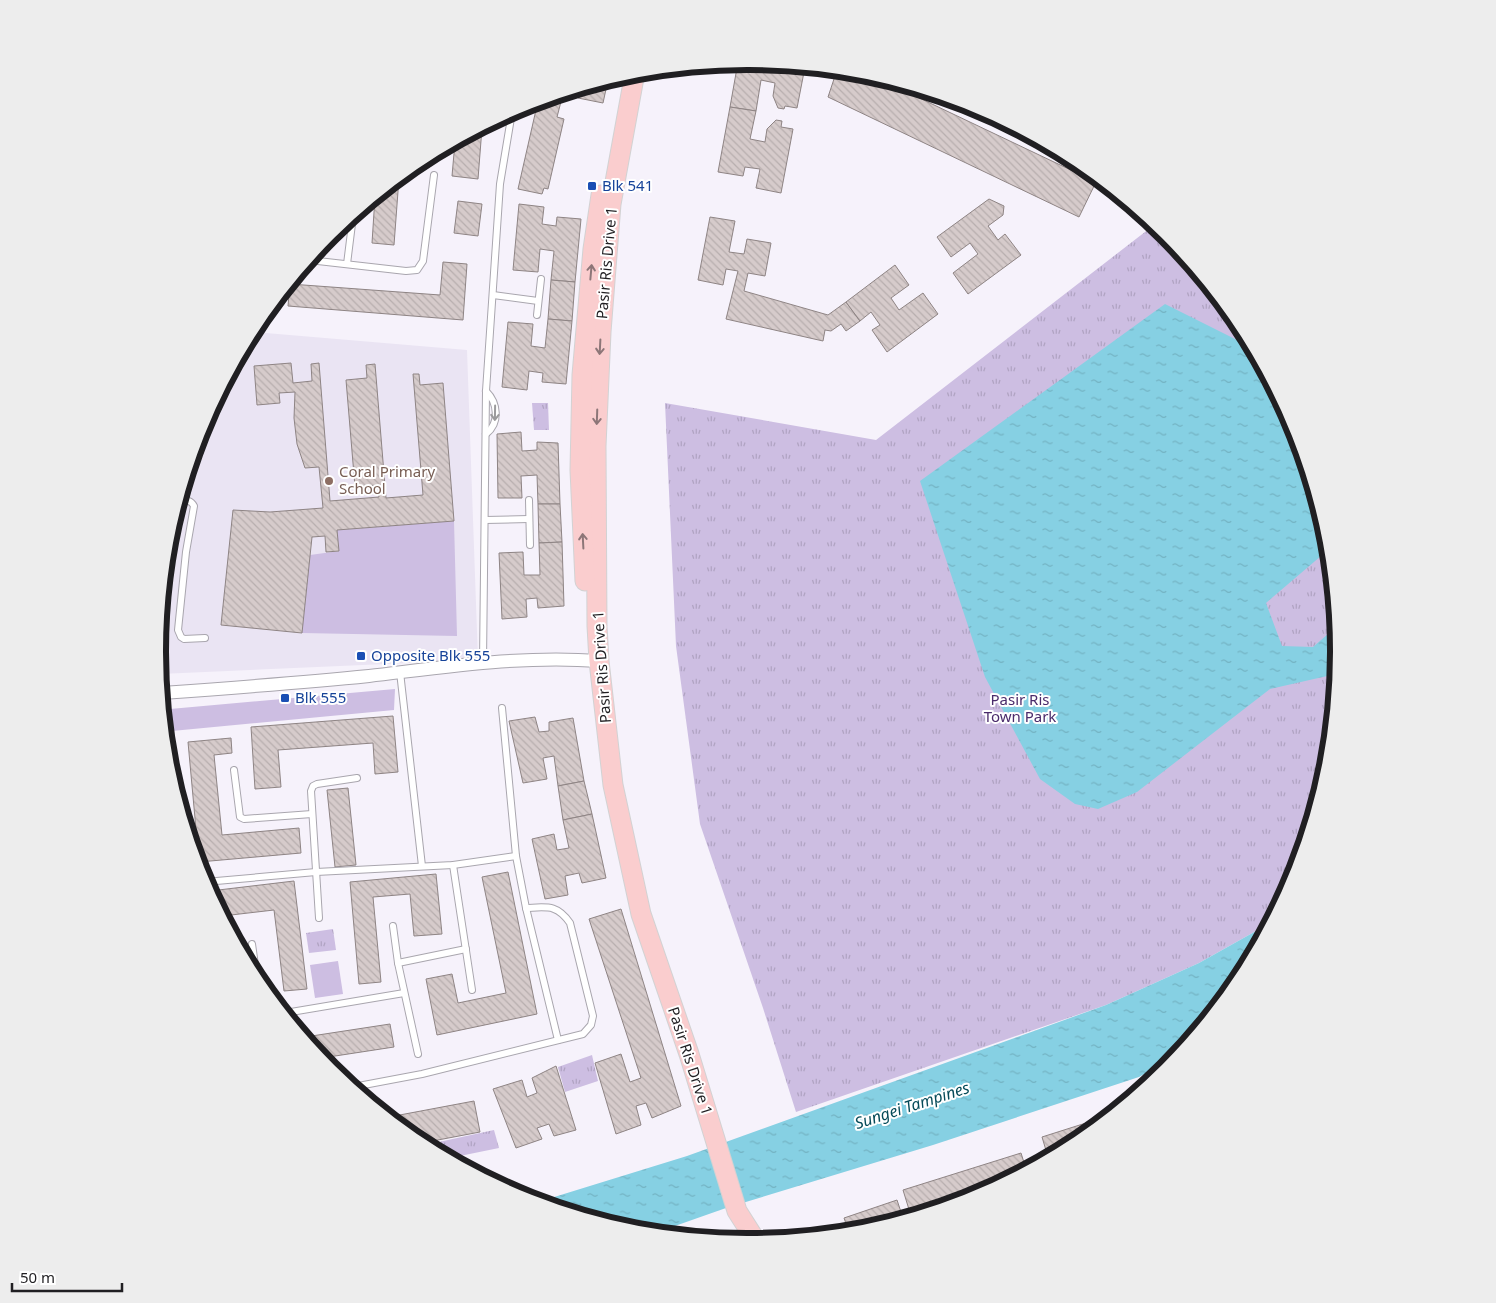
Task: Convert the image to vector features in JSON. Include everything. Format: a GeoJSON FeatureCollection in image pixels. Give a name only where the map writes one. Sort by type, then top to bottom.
{"type":"FeatureCollection","features":[{"type":"Feature","properties":{"kind":"main road","name":"Pasir Ris Drive 1"},"geometry":{"type":"LineString","coordinates":[[632,82],[611,204],[601,332],[596,446],[594,718],[617,854],[636,920],[742,1233]]}},
{"type":"Feature","properties":{"kind":"main road","name":"Pasir Ris Drive 1"},"geometry":{"type":"LineString","coordinates":[[593,660],[580,470],[582,375],[593,249],[602,185],[622,84]]}},
{"type":"Feature","properties":{"kind":"main road","name":"Pasir Ris Drive 1"},"geometry":{"type":"LineString","coordinates":[[734,1212],[750,1233]]}},
{"type":"Feature","properties":{"kind":"street"},"geometry":{"type":"LineString","coordinates":[[168,693],[291,683],[483,663],[536,659],[593,660]]}},
{"type":"Feature","properties":{"kind":"lane"},"geometry":{"type":"LineString","coordinates":[[483,663],[486,391],[500,184],[511,121]]}},
{"type":"Feature","properties":{"kind":"lane"},"geometry":{"type":"LineString","coordinates":[[318,261],[406,271],[417,270],[423,261],[434,175]]}},
{"type":"Feature","properties":{"kind":"lane"},"geometry":{"type":"LineString","coordinates":[[347,264],[352,226]]}},
{"type":"Feature","properties":{"kind":"lane"},"geometry":{"type":"LineString","coordinates":[[537,315],[541,279]]}},
{"type":"Feature","properties":{"kind":"lane"},"geometry":{"type":"LineString","coordinates":[[493,295],[538,301]]}},
{"type":"Feature","properties":{"kind":"lane"},"geometry":{"type":"LineString","coordinates":[[529,500],[530,545]]}},
{"type":"Feature","properties":{"kind":"lane"},"geometry":{"type":"LineString","coordinates":[[186,501],[192,502],[194,506],[186,552],[178,630],[184,639],[205,638]]}},
{"type":"Feature","properties":{"kind":"lane"},"geometry":{"type":"LineString","coordinates":[[484,520],[529,519]]}},
{"type":"Feature","properties":{"kind":"lane"},"geometry":{"type":"LineString","coordinates":[[400,672],[422,866]]}},
{"type":"Feature","properties":{"kind":"lane"},"geometry":{"type":"LineString","coordinates":[[502,708],[516,856],[526,908],[558,1040]]}},
{"type":"Feature","properties":{"kind":"lane"},"geometry":{"type":"LineString","coordinates":[[234,770],[240,817],[244,819],[312,814]]}},
{"type":"Feature","properties":{"kind":"lane"},"geometry":{"type":"LineString","coordinates":[[319,918],[311,791],[313,786],[317,784],[357,778]]}},
{"type":"Feature","properties":{"kind":"lane"},"geometry":{"type":"LineString","coordinates":[[214,881],[316,872],[453,864],[516,856]]}},
{"type":"Feature","properties":{"kind":"lane"},"geometry":{"type":"LineString","coordinates":[[453,864],[472,990]]}},
{"type":"Feature","properties":{"kind":"lane"},"geometry":{"type":"LineString","coordinates":[[362,1086],[422,1074],[583,1034],[591,1025],[593,1016],[570,923],[563,913],[551,907],[526,908]]}},
{"type":"Feature","properties":{"kind":"lane"},"geometry":{"type":"LineString","coordinates":[[392,926],[404,993],[418,1054]]}},
{"type":"Feature","properties":{"kind":"lane"},"geometry":{"type":"LineString","coordinates":[[252,944],[254,958]]}},
{"type":"Feature","properties":{"kind":"lane"},"geometry":{"type":"LineString","coordinates":[[398,962],[466,949]]}},
{"type":"Feature","properties":{"kind":"lane"},"geometry":{"type":"LineString","coordinates":[[292,1012],[404,993]]}},
{"type":"Feature","properties":{"kind":"shaded area","name":"Coral Primary School"},"geometry":{"type":"Polygon","coordinates":[[[262,333],[467,350],[478,660],[167,674],[166,652],[171,576],[186,501],[197,465],[226,394],[262,333]]]}},
{"type":"Feature","properties":{"kind":"green space","name":"Pasir Ris Town Park"},"geometry":{"type":"Polygon","coordinates":[[[1148,230],[1185,268],[1231,328],[1270,394],[1299,465],[1310,501],[1325,576],[1330,652],[1325,727],[1310,802],[1299,838],[1270,909],[1256,931],[1199,963],[1106,1005],[796,1112],[763,1008],[700,824],[676,646],[665,403],[876,440],[1148,230]]]}},
{"type":"Feature","properties":{"kind":"green space"},"geometry":{"type":"Polygon","coordinates":[[[532,403],[548,403],[549,430],[534,430],[532,403]]]}},
{"type":"Feature","properties":{"kind":"green space"},"geometry":{"type":"Polygon","coordinates":[[[454,521],[457,636],[302,633],[310,555],[339,551],[337,530],[454,521]]]}},
{"type":"Feature","properties":{"kind":"green space"},"geometry":{"type":"Polygon","coordinates":[[[395,689],[394,710],[172,731],[172,734],[170,709],[395,689]]]}},
{"type":"Feature","properties":{"kind":"green space"},"geometry":{"type":"Polygon","coordinates":[[[333,929],[336,950],[309,953],[306,933],[333,929]]]}},
{"type":"Feature","properties":{"kind":"green space"},"geometry":{"type":"Polygon","coordinates":[[[338,961],[343,994],[315,998],[310,965],[338,961]]]}},
{"type":"Feature","properties":{"kind":"green space"},"geometry":{"type":"Polygon","coordinates":[[[592,1055],[598,1081],[565,1092],[558,1067],[592,1055]]]}},
{"type":"Feature","properties":{"kind":"green space"},"geometry":{"type":"Polygon","coordinates":[[[494,1130],[499,1148],[459,1156],[437,1142],[494,1130]]]}},
{"type":"Feature","properties":{"kind":"water"},"geometry":{"type":"Polygon","coordinates":[[[1165,304],[1239,341],[1270,394],[1299,465],[1310,501],[1321,556],[1266,603],[1282,646],[1313,647],[1329,633],[1329,676],[1270,689],[1137,792],[1098,809],[1075,804],[1040,779],[985,677],[920,481],[1165,304]]]}},
{"type":"Feature","properties":{"kind":"water","name":"Sungei Tampines"},"geometry":{"type":"Polygon","coordinates":[[[1260,928],[1231,975],[1185,1035],[1151,1070],[1139,1077],[933,1145],[726,1208],[670,1228],[597,1213],[550,1198],[687,1156],[1106,1005],[1199,963],[1260,928]]]}},
{"type":"Feature","properties":{"kind":"building"},"geometry":{"type":"Polygon","coordinates":[[[737,70],[804,73],[797,108],[785,106],[784,109],[778,108],[773,96],[775,83],[761,80],[756,111],[730,107],[737,70]]]}},
{"type":"Feature","properties":{"kind":"building"},"geometry":{"type":"Polygon","coordinates":[[[835,77],[909,93],[1080,174],[1095,185],[1079,217],[828,97],[835,77]]]}},
{"type":"Feature","properties":{"kind":"building"},"geometry":{"type":"Polygon","coordinates":[[[606,88],[603,103],[578,98],[579,96],[606,88]]]}},
{"type":"Feature","properties":{"kind":"building"},"geometry":{"type":"Polygon","coordinates":[[[561,101],[557,117],[564,119],[548,189],[544,188],[542,194],[518,189],[536,110],[561,101]]]}},
{"type":"Feature","properties":{"kind":"building"},"geometry":{"type":"Polygon","coordinates":[[[730,107],[756,111],[750,139],[765,142],[767,129],[776,120],[782,121],[781,127],[793,129],[781,193],[756,188],[760,169],[745,167],[743,176],[718,172],[730,107]]]}},
{"type":"Feature","properties":{"kind":"building"},"geometry":{"type":"Polygon","coordinates":[[[481,135],[478,179],[452,176],[454,150],[481,135]]]}},
{"type":"Feature","properties":{"kind":"building"},"geometry":{"type":"Polygon","coordinates":[[[398,187],[394,245],[372,243],[374,206],[398,187]]]}},
{"type":"Feature","properties":{"kind":"building"},"geometry":{"type":"Polygon","coordinates":[[[989,199],[1004,206],[1003,215],[988,226],[998,240],[1005,234],[1021,255],[968,294],[953,273],[978,254],[970,243],[951,257],[937,237],[989,199]]]}},
{"type":"Feature","properties":{"kind":"building"},"geometry":{"type":"Polygon","coordinates":[[[458,201],[482,204],[478,236],[454,233],[458,201]]]}},
{"type":"Feature","properties":{"kind":"building"},"geometry":{"type":"Polygon","coordinates":[[[519,204],[544,207],[542,224],[556,226],[557,217],[581,219],[575,282],[551,280],[554,251],[540,249],[538,272],[513,270],[519,204]]]}},
{"type":"Feature","properties":{"kind":"building"},"geometry":{"type":"Polygon","coordinates":[[[710,217],[735,221],[729,252],[744,254],[747,239],[771,243],[765,276],[748,273],[744,291],[828,315],[846,302],[860,321],[846,331],[841,324],[831,331],[825,330],[823,341],[726,319],[738,271],[726,269],[723,285],[698,280],[710,217]]]}},
{"type":"Feature","properties":{"kind":"building"},"geometry":{"type":"Polygon","coordinates":[[[443,262],[467,264],[463,320],[288,306],[289,296],[298,285],[440,295],[443,262]]]}},
{"type":"Feature","properties":{"kind":"building"},"geometry":{"type":"Polygon","coordinates":[[[895,265],[909,285],[891,298],[899,310],[923,293],[938,314],[887,352],[872,330],[880,325],[871,312],[860,321],[846,302],[895,265]]]}},
{"type":"Feature","properties":{"kind":"building"},"geometry":{"type":"Polygon","coordinates":[[[551,280],[575,282],[572,321],[548,319],[551,280]]]}},
{"type":"Feature","properties":{"kind":"building"},"geometry":{"type":"Polygon","coordinates":[[[548,319],[572,321],[566,384],[542,382],[543,373],[529,371],[527,390],[502,387],[508,322],[533,324],[531,346],[545,348],[548,319]]]}},
{"type":"Feature","properties":{"kind":"building"},"geometry":{"type":"Polygon","coordinates":[[[291,363],[293,383],[312,381],[311,364],[319,363],[330,501],[379,497],[378,485],[355,487],[346,380],[367,378],[366,365],[375,364],[386,498],[423,495],[413,374],[419,374],[420,385],[443,383],[454,521],[337,530],[339,551],[326,552],[325,536],[312,537],[302,633],[221,625],[233,510],[270,512],[323,508],[319,467],[305,468],[297,444],[294,418],[295,392],[279,393],[280,403],[257,405],[254,366],[291,363]]]}},
{"type":"Feature","properties":{"kind":"building"},"geometry":{"type":"Polygon","coordinates":[[[521,432],[522,451],[537,450],[537,442],[558,443],[560,504],[538,504],[537,475],[521,476],[522,498],[498,498],[497,434],[521,432]]]}},
{"type":"Feature","properties":{"kind":"building"},"geometry":{"type":"Polygon","coordinates":[[[538,504],[560,504],[562,542],[539,543],[538,504]]]}},
{"type":"Feature","properties":{"kind":"building"},"geometry":{"type":"Polygon","coordinates":[[[562,542],[564,606],[538,608],[537,598],[526,599],[527,617],[502,619],[499,553],[523,552],[524,575],[540,575],[539,543],[562,542]]]}},
{"type":"Feature","properties":{"kind":"building"},"geometry":{"type":"Polygon","coordinates":[[[393,716],[398,772],[375,774],[373,743],[278,750],[281,787],[255,789],[251,727],[393,716]]]}},
{"type":"Feature","properties":{"kind":"building"},"geometry":{"type":"Polygon","coordinates":[[[535,717],[539,732],[549,731],[549,722],[573,718],[584,781],[558,786],[554,756],[543,758],[547,779],[523,783],[509,721],[535,717]]]}},
{"type":"Feature","properties":{"kind":"building"},"geometry":{"type":"Polygon","coordinates":[[[231,738],[232,753],[214,755],[222,835],[299,828],[301,853],[206,861],[197,837],[188,742],[231,738]]]}},
{"type":"Feature","properties":{"kind":"building"},"geometry":{"type":"Polygon","coordinates":[[[584,781],[592,814],[563,820],[558,786],[584,781]]]}},
{"type":"Feature","properties":{"kind":"building"},"geometry":{"type":"Polygon","coordinates":[[[348,788],[356,865],[335,867],[327,790],[348,788]]]}},
{"type":"Feature","properties":{"kind":"building"},"geometry":{"type":"Polygon","coordinates":[[[592,814],[606,878],[582,883],[579,873],[565,876],[568,895],[545,899],[532,839],[554,834],[557,850],[569,848],[563,820],[592,814]]]}},
{"type":"Feature","properties":{"kind":"building"},"geometry":{"type":"Polygon","coordinates":[[[508,872],[537,1014],[437,1035],[426,979],[452,974],[458,1003],[506,993],[482,877],[508,872]]]}},
{"type":"Feature","properties":{"kind":"building"},"geometry":{"type":"Polygon","coordinates":[[[436,874],[442,934],[414,936],[410,894],[373,897],[381,982],[359,984],[350,882],[436,874]]]}},
{"type":"Feature","properties":{"kind":"building"},"geometry":{"type":"Polygon","coordinates":[[[294,881],[307,989],[284,991],[274,910],[231,915],[231,919],[218,890],[294,881]]]}},
{"type":"Feature","properties":{"kind":"building"},"geometry":{"type":"Polygon","coordinates":[[[621,909],[681,1106],[652,1118],[646,1103],[636,1106],[641,1125],[616,1134],[595,1063],[621,1054],[630,1082],[641,1078],[589,919],[621,909]]]}},
{"type":"Feature","properties":{"kind":"building"},"geometry":{"type":"Polygon","coordinates":[[[390,1024],[394,1047],[331,1057],[312,1036],[390,1024]]]}},
{"type":"Feature","properties":{"kind":"building"},"geometry":{"type":"Polygon","coordinates":[[[556,1066],[576,1130],[554,1136],[549,1124],[537,1128],[542,1139],[516,1148],[493,1089],[522,1080],[527,1097],[537,1093],[532,1078],[556,1066]]]}},
{"type":"Feature","properties":{"kind":"building"},"geometry":{"type":"Polygon","coordinates":[[[474,1101],[480,1132],[434,1141],[397,1115],[474,1101]]]}},
{"type":"Feature","properties":{"kind":"building"},"geometry":{"type":"Polygon","coordinates":[[[1089,1122],[1046,1151],[1042,1137],[1089,1122]]]}},
{"type":"Feature","properties":{"kind":"building"},"geometry":{"type":"Polygon","coordinates":[[[1021,1153],[1024,1163],[971,1189],[909,1210],[903,1190],[1021,1153]]]}},
{"type":"Feature","properties":{"kind":"building"},"geometry":{"type":"Polygon","coordinates":[[[897,1200],[901,1212],[846,1224],[844,1218],[897,1200]]]}},
{"type":"Feature","properties":{"kind":"place","name":"Blk 541"},"geometry":{"type":"Point","coordinates":[592,186]}},
{"type":"Feature","properties":{"kind":"place","name":"Coral Primary School"},"geometry":{"type":"Point","coordinates":[329,481]}},
{"type":"Feature","properties":{"kind":"place","name":"Opposite Blk 555"},"geometry":{"type":"Point","coordinates":[361,656]}},
{"type":"Feature","properties":{"kind":"place","name":"Blk 555"},"geometry":{"type":"Point","coordinates":[285,698]}}]}
